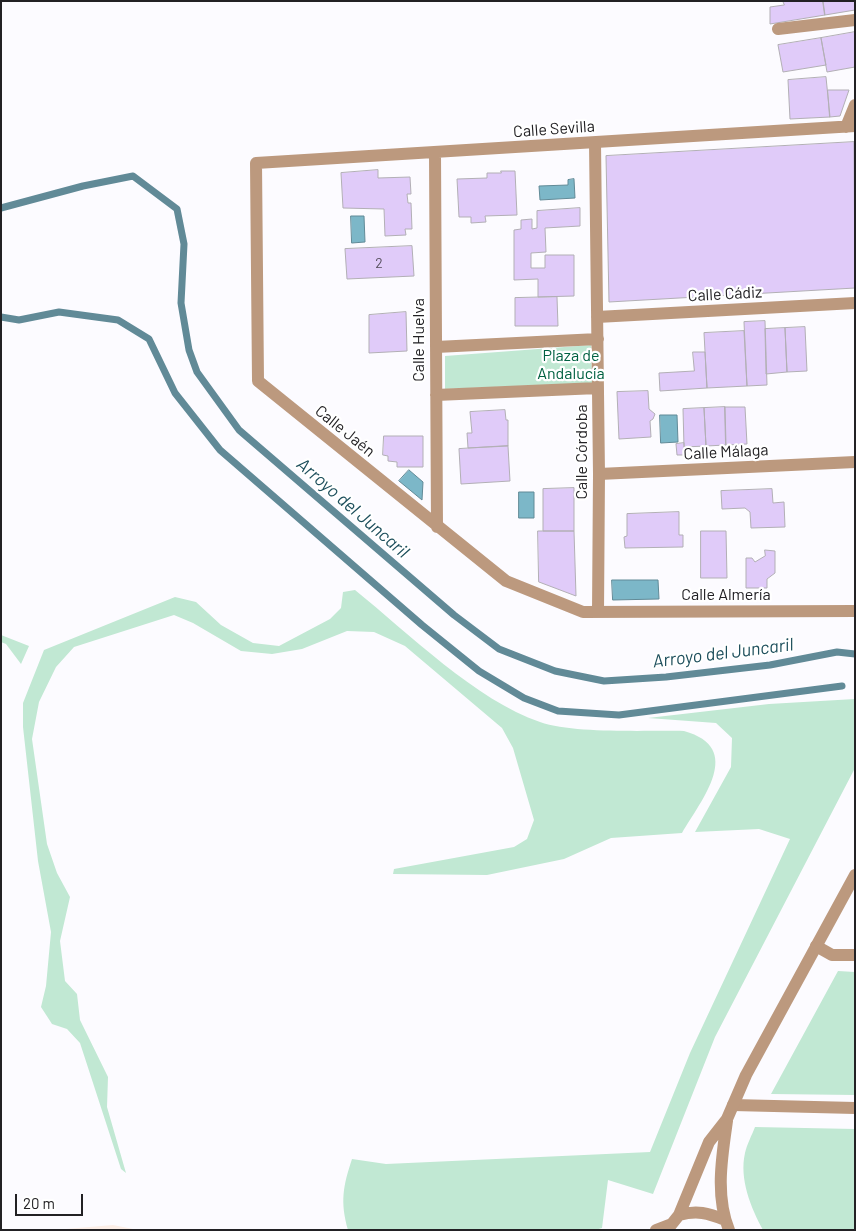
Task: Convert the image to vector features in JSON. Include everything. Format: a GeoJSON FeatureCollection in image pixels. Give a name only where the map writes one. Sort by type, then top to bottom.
{"type":"FeatureCollection","features":[{"type":"Feature","properties":{"kind":"street"},"geometry":{"type":"LineString","coordinates":[[778,29],[855,20]]}},
{"type":"Feature","properties":{"kind":"street"},"geometry":{"type":"LineString","coordinates":[[850,126],[855,105]]}},
{"type":"Feature","properties":{"kind":"street","name":"Calle Sevilla"},"geometry":{"type":"LineString","coordinates":[[256,163],[850,126]]}},
{"type":"Feature","properties":{"kind":"street","name":"Calle Córdoba"},"geometry":{"type":"LineString","coordinates":[[595,143],[599,474],[598,612]]}},
{"type":"Feature","properties":{"kind":"street","name":"Calle Huelva"},"geometry":{"type":"LineString","coordinates":[[435,153],[437,527]]}},
{"type":"Feature","properties":{"kind":"street","name":"Calle Jaén"},"geometry":{"type":"LineString","coordinates":[[256,163],[258,381],[506,581],[583,612],[598,612]]}},
{"type":"Feature","properties":{"kind":"street","name":"Calle Cádiz"},"geometry":{"type":"LineString","coordinates":[[597,317],[855,303]]}},
{"type":"Feature","properties":{"kind":"street"},"geometry":{"type":"LineString","coordinates":[[436,347],[598,339]]}},
{"type":"Feature","properties":{"kind":"street"},"geometry":{"type":"LineString","coordinates":[[436,395],[598,388]]}},
{"type":"Feature","properties":{"kind":"street","name":"Calle Málaga"},"geometry":{"type":"LineString","coordinates":[[599,474],[855,462]]}},
{"type":"Feature","properties":{"kind":"street","name":"Calle Almería"},"geometry":{"type":"LineString","coordinates":[[598,612],[855,611]]}},
{"type":"Feature","properties":{"kind":"street"},"geometry":{"type":"LineString","coordinates":[[656,1230],[668,1227],[679,1215],[709,1142],[727,1118],[746,1075],[855,875]]}},
{"type":"Feature","properties":{"kind":"street"},"geometry":{"type":"LineString","coordinates":[[816,946],[832,955],[855,955]]}},
{"type":"Feature","properties":{"kind":"street"},"geometry":{"type":"LineString","coordinates":[[733,1105],[855,1108]]}},
{"type":"Feature","properties":{"kind":"street"},"geometry":{"type":"LineString","coordinates":[[727,1118],[721,1161],[727,1225]]}},
{"type":"Feature","properties":{"kind":"street"},"geometry":{"type":"LineString","coordinates":[[679,1215],[694,1211],[711,1214],[727,1225]]}},
{"type":"Feature","properties":{"kind":"shaded area"},"geometry":{"type":"Polygon","coordinates":[[[113,1225],[138,1230],[54,1230],[113,1225]]]}},
{"type":"Feature","properties":{"kind":"green space","name":"Plaza de Andalucía"},"geometry":{"type":"Polygon","coordinates":[[[591,345],[592,383],[445,389],[445,356],[591,345]]]}},
{"type":"Feature","properties":{"kind":"green space"},"geometry":{"type":"Polygon","coordinates":[[[355,590],[443,664],[467,682],[516,712],[554,726],[610,731],[684,731],[702,739],[712,749],[715,762],[708,790],[682,833],[611,838],[564,859],[487,875],[393,874],[394,869],[514,847],[527,839],[534,820],[513,748],[502,728],[405,646],[374,632],[347,631],[302,649],[272,654],[241,651],[193,623],[174,615],[74,647],[56,667],[39,702],[32,739],[47,844],[57,873],[70,897],[60,941],[65,981],[77,994],[80,1020],[108,1077],[107,1107],[126,1173],[121,1169],[80,1043],[67,1029],[52,1024],[41,1007],[46,986],[51,932],[38,861],[23,727],[23,703],[44,650],[175,597],[196,602],[221,625],[253,643],[279,646],[330,619],[341,608],[343,592],[355,590]]]}},
{"type":"Feature","properties":{"kind":"green space"},"geometry":{"type":"Polygon","coordinates":[[[1,635],[29,646],[21,664],[6,644],[1,642],[1,635]]]}},
{"type":"Feature","properties":{"kind":"green space"},"geometry":{"type":"Polygon","coordinates":[[[855,699],[855,768],[715,1037],[653,1194],[608,1180],[602,1228],[595,1230],[348,1230],[343,1202],[346,1178],[352,1159],[386,1164],[650,1152],[690,1053],[790,839],[759,829],[695,832],[731,767],[732,738],[716,723],[648,718],[769,704],[855,699]]]}},
{"type":"Feature","properties":{"kind":"green space"},"geometry":{"type":"Polygon","coordinates":[[[838,971],[855,972],[855,1095],[771,1094],[838,971]]]}},
{"type":"Feature","properties":{"kind":"green space"},"geometry":{"type":"Polygon","coordinates":[[[755,1127],[855,1129],[855,1230],[763,1230],[750,1203],[744,1173],[745,1153],[755,1127]]]}},
{"type":"Feature","properties":{"kind":"water"},"geometry":{"type":"Polygon","coordinates":[[[574,179],[575,198],[540,200],[539,186],[568,185],[568,180],[574,179]]]}},
{"type":"Feature","properties":{"kind":"water"},"geometry":{"type":"Polygon","coordinates":[[[351,216],[364,216],[365,242],[352,243],[351,216]]]}},
{"type":"Feature","properties":{"kind":"water"},"geometry":{"type":"Polygon","coordinates":[[[660,415],[677,415],[678,442],[661,443],[660,415]]]}},
{"type":"Feature","properties":{"kind":"water"},"geometry":{"type":"Polygon","coordinates":[[[409,470],[423,482],[422,500],[399,481],[409,470]]]}},
{"type":"Feature","properties":{"kind":"water"},"geometry":{"type":"Polygon","coordinates":[[[519,492],[534,492],[534,518],[519,518],[519,492]]]}},
{"type":"Feature","properties":{"kind":"water"},"geometry":{"type":"Polygon","coordinates":[[[612,580],[658,580],[659,599],[613,600],[612,580]]]}},
{"type":"Feature","properties":{"kind":"building"},"geometry":{"type":"Polygon","coordinates":[[[783,1],[823,1],[825,15],[770,24],[770,7],[784,5],[783,1]]]}},
{"type":"Feature","properties":{"kind":"building"},"geometry":{"type":"Polygon","coordinates":[[[823,1],[855,1],[855,10],[825,15],[823,1]]]}},
{"type":"Feature","properties":{"kind":"building"},"geometry":{"type":"Polygon","coordinates":[[[855,32],[855,67],[827,72],[821,38],[855,32]]]}},
{"type":"Feature","properties":{"kind":"building"},"geometry":{"type":"Polygon","coordinates":[[[821,38],[826,65],[783,72],[778,45],[821,38]]]}},
{"type":"Feature","properties":{"kind":"building"},"geometry":{"type":"Polygon","coordinates":[[[826,77],[830,117],[790,119],[788,80],[826,77]]]}},
{"type":"Feature","properties":{"kind":"building"},"geometry":{"type":"Polygon","coordinates":[[[828,90],[849,90],[840,116],[830,117],[828,90]]]}},
{"type":"Feature","properties":{"kind":"building"},"geometry":{"type":"Polygon","coordinates":[[[854,142],[855,288],[609,302],[606,156],[854,142]]]}},
{"type":"Feature","properties":{"kind":"building"},"geometry":{"type":"Polygon","coordinates":[[[378,170],[378,178],[410,177],[411,194],[407,194],[408,203],[411,203],[412,229],[405,229],[406,235],[385,236],[384,209],[343,208],[341,173],[378,170]]]}},
{"type":"Feature","properties":{"kind":"building"},"geometry":{"type":"Polygon","coordinates":[[[501,171],[515,171],[517,215],[485,216],[486,222],[471,223],[471,217],[459,217],[457,179],[487,178],[487,173],[501,173],[501,171]]]}},
{"type":"Feature","properties":{"kind":"building"},"geometry":{"type":"Polygon","coordinates":[[[580,208],[580,226],[545,228],[546,252],[531,253],[531,268],[545,268],[545,255],[574,255],[574,296],[538,297],[538,279],[514,280],[514,230],[521,229],[521,220],[532,219],[532,229],[537,228],[537,211],[580,208]]]}},
{"type":"Feature","properties":{"kind":"building"},"geometry":{"type":"Polygon","coordinates":[[[412,246],[414,276],[347,279],[345,249],[412,246]]]}},
{"type":"Feature","properties":{"kind":"building"},"geometry":{"type":"Polygon","coordinates":[[[557,297],[558,326],[515,326],[515,298],[557,297]]]}},
{"type":"Feature","properties":{"kind":"building"},"geometry":{"type":"Polygon","coordinates":[[[406,312],[407,351],[369,353],[369,315],[406,312]]]}},
{"type":"Feature","properties":{"kind":"building"},"geometry":{"type":"Polygon","coordinates":[[[765,321],[767,385],[747,386],[744,322],[765,321]]]}},
{"type":"Feature","properties":{"kind":"building"},"geometry":{"type":"Polygon","coordinates":[[[805,327],[807,371],[787,372],[785,328],[805,327]]]}},
{"type":"Feature","properties":{"kind":"building"},"geometry":{"type":"Polygon","coordinates":[[[785,328],[787,372],[766,374],[765,329],[785,328]]]}},
{"type":"Feature","properties":{"kind":"building"},"geometry":{"type":"Polygon","coordinates":[[[744,331],[747,386],[707,388],[704,333],[744,331]]]}},
{"type":"Feature","properties":{"kind":"building"},"geometry":{"type":"Polygon","coordinates":[[[693,352],[705,352],[707,388],[660,391],[659,373],[694,371],[693,352]]]}},
{"type":"Feature","properties":{"kind":"building"},"geometry":{"type":"Polygon","coordinates":[[[648,391],[649,409],[655,414],[650,421],[651,437],[619,439],[617,392],[648,391]]]}},
{"type":"Feature","properties":{"kind":"building"},"geometry":{"type":"Polygon","coordinates":[[[725,407],[726,445],[706,446],[704,408],[725,407]]]}},
{"type":"Feature","properties":{"kind":"building"},"geometry":{"type":"Polygon","coordinates":[[[725,407],[745,407],[747,444],[726,445],[725,407]]]}},
{"type":"Feature","properties":{"kind":"building"},"geometry":{"type":"Polygon","coordinates":[[[704,408],[706,446],[684,447],[683,409],[704,408]]]}},
{"type":"Feature","properties":{"kind":"building"},"geometry":{"type":"Polygon","coordinates":[[[505,410],[506,420],[508,420],[508,446],[468,448],[467,433],[472,433],[470,412],[505,410]]]}},
{"type":"Feature","properties":{"kind":"building"},"geometry":{"type":"Polygon","coordinates":[[[384,436],[423,436],[423,467],[397,467],[397,462],[388,461],[388,456],[383,455],[384,436]]]}},
{"type":"Feature","properties":{"kind":"building"},"geometry":{"type":"Polygon","coordinates":[[[684,443],[685,455],[677,455],[676,444],[684,443]]]}},
{"type":"Feature","properties":{"kind":"building"},"geometry":{"type":"Polygon","coordinates":[[[508,446],[510,481],[461,484],[459,449],[508,446]]]}},
{"type":"Feature","properties":{"kind":"building"},"geometry":{"type":"Polygon","coordinates":[[[574,488],[574,531],[543,531],[543,489],[574,488]]]}},
{"type":"Feature","properties":{"kind":"building"},"geometry":{"type":"Polygon","coordinates":[[[772,489],[773,503],[784,502],[785,527],[751,528],[750,512],[745,508],[722,509],[721,491],[772,489]]]}},
{"type":"Feature","properties":{"kind":"building"},"geometry":{"type":"Polygon","coordinates":[[[679,512],[679,535],[683,535],[683,547],[625,548],[624,537],[627,536],[627,514],[679,512]]]}},
{"type":"Feature","properties":{"kind":"building"},"geometry":{"type":"Polygon","coordinates":[[[538,531],[574,531],[576,596],[539,582],[538,531]]]}},
{"type":"Feature","properties":{"kind":"building"},"geometry":{"type":"Polygon","coordinates":[[[701,531],[726,531],[727,578],[701,578],[701,531]]]}},
{"type":"Feature","properties":{"kind":"building"},"geometry":{"type":"Polygon","coordinates":[[[765,550],[775,551],[775,573],[767,579],[767,588],[746,588],[746,558],[752,558],[755,562],[765,556],[765,550]]]}},
{"type":"Feature","properties":{"kind":"waterway","name":"Arroyo del Juncaril"},"geometry":{"type":"LineString","coordinates":[[1,208],[83,186],[133,176],[177,209],[184,244],[181,303],[189,350],[197,372],[239,430],[454,615],[499,649],[555,671],[604,681],[666,677],[770,665],[837,652],[855,654]]}},
{"type":"Feature","properties":{"kind":"waterway"},"geometry":{"type":"LineString","coordinates":[[1,317],[19,320],[59,312],[118,320],[149,339],[175,393],[220,450],[422,625],[479,671],[524,698],[558,711],[619,715],[842,686]]}}]}
